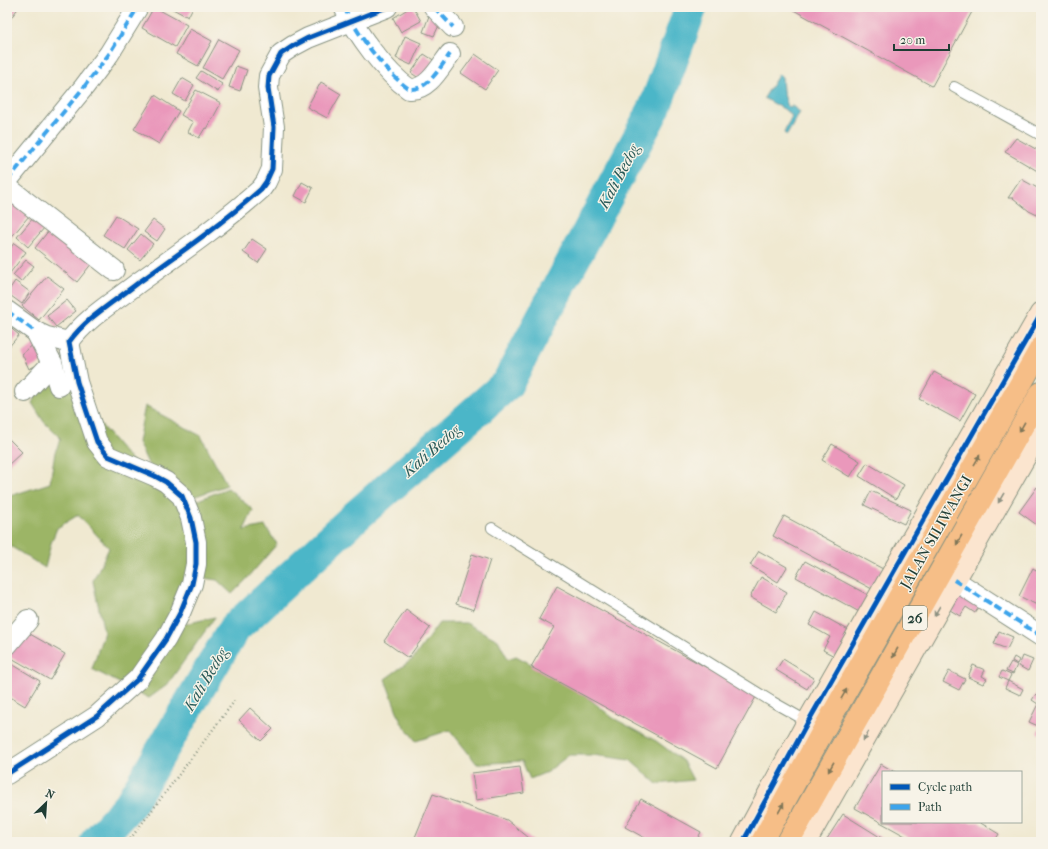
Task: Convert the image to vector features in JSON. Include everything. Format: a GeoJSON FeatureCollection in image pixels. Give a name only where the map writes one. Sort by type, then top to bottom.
{"type":"FeatureCollection","features":[{"type":"Feature","properties":{"kind":"highway","name":"JALAN SILIWANGI"},"geometry":{"type":"LineString","coordinates":[[762,842],[816,726],[1041,348]]}},
{"type":"Feature","properties":{"kind":"highway","name":"JALAN SILIWANGI"},"geometry":{"type":"LineString","coordinates":[[788,842],[1041,393]]}},
{"type":"Feature","properties":{"kind":"street"},"geometry":{"type":"LineString","coordinates":[[7,181],[109,54],[138,7]]}},
{"type":"Feature","properties":{"kind":"street"},"geometry":{"type":"LineString","coordinates":[[7,774],[97,716],[138,678],[166,639],[180,612],[192,584],[196,564],[196,542],[191,518],[182,496],[166,482],[155,476],[108,456],[97,442],[77,382],[69,342],[73,336],[94,316],[188,247],[261,189],[272,169],[274,127],[268,88],[269,76],[281,54],[293,46],[334,28],[347,15],[387,7]]}},
{"type":"Feature","properties":{"kind":"street"},"geometry":{"type":"LineString","coordinates":[[434,7],[453,27]]}},
{"type":"Feature","properties":{"kind":"street"},"geometry":{"type":"LineString","coordinates":[[347,15],[374,54],[394,76],[409,89],[420,88],[450,54]]}},
{"type":"Feature","properties":{"kind":"street"},"geometry":{"type":"LineString","coordinates":[[7,187],[114,270]]}},
{"type":"Feature","properties":{"kind":"street"},"geometry":{"type":"LineString","coordinates":[[7,311],[42,335],[69,342]]}},
{"type":"Feature","properties":{"kind":"street"},"geometry":{"type":"LineString","coordinates":[[743,842],[816,726],[1041,314]]}},
{"type":"Feature","properties":{"kind":"street"},"geometry":{"type":"LineString","coordinates":[[42,335],[59,386]]}},
{"type":"Feature","properties":{"kind":"street"},"geometry":{"type":"LineString","coordinates":[[25,392],[52,363]]}},
{"type":"Feature","properties":{"kind":"street"},"geometry":{"type":"LineString","coordinates":[[805,842],[1041,428]]}},
{"type":"Feature","properties":{"kind":"street"},"geometry":{"type":"LineString","coordinates":[[954,580],[1041,636]]}},
{"type":"Feature","properties":{"kind":"street"},"geometry":{"type":"LineString","coordinates":[[7,645],[28,620]]}},
{"type":"Feature","properties":{"kind":"lane"},"geometry":{"type":"LineString","coordinates":[[954,87],[1041,135]]}},
{"type":"Feature","properties":{"kind":"lane"},"geometry":{"type":"LineString","coordinates":[[492,528],[770,701],[816,726]]}},
{"type":"Feature","properties":{"kind":"path"},"geometry":{"type":"LineString","coordinates":[[128,842],[236,699]]}},
{"type":"Feature","properties":{"kind":"green space"},"geometry":{"type":"Polygon","coordinates":[[[65,366],[95,418],[128,457],[188,504],[228,488],[253,510],[244,530],[265,526],[277,544],[232,594],[217,580],[196,577],[177,626],[215,617],[167,685],[149,698],[92,669],[104,632],[93,581],[109,548],[78,515],[57,528],[51,543],[45,568],[7,544],[7,495],[13,495],[50,483],[55,452],[61,439],[44,422],[32,403],[51,370],[65,366]]]}},
{"type":"Feature","properties":{"kind":"green space"},"geometry":{"type":"Polygon","coordinates":[[[145,406],[201,436],[227,485],[190,498],[152,472],[138,442],[145,406]]]}},
{"type":"Feature","properties":{"kind":"green space"},"geometry":{"type":"Polygon","coordinates":[[[439,623],[466,623],[498,640],[508,659],[516,656],[576,688],[613,718],[656,741],[683,761],[693,780],[657,784],[630,760],[593,755],[569,755],[547,772],[530,779],[522,761],[477,764],[450,730],[416,741],[401,722],[385,679],[413,659],[439,623]]]}},
{"type":"Feature","properties":{"kind":"water"},"geometry":{"type":"Polygon","coordinates":[[[779,74],[782,77],[783,91],[788,107],[792,106],[800,112],[787,135],[784,133],[792,116],[784,109],[764,98],[779,74]]]}},
{"type":"Feature","properties":{"kind":"building"},"geometry":{"type":"Polygon","coordinates":[[[7,7],[19,7],[8,22],[7,22],[7,7]]]}},
{"type":"Feature","properties":{"kind":"building"},"geometry":{"type":"Polygon","coordinates":[[[154,7],[187,25],[175,47],[142,28],[154,7]]]}},
{"type":"Feature","properties":{"kind":"building"},"geometry":{"type":"Polygon","coordinates":[[[169,7],[193,7],[188,17],[169,7]]]}},
{"type":"Feature","properties":{"kind":"building"},"geometry":{"type":"Polygon","coordinates":[[[413,7],[421,21],[401,32],[393,18],[413,7]]]}},
{"type":"Feature","properties":{"kind":"building"},"geometry":{"type":"Polygon","coordinates":[[[788,7],[969,7],[973,10],[932,86],[788,7]]]}},
{"type":"Feature","properties":{"kind":"building"},"geometry":{"type":"Polygon","coordinates":[[[429,16],[441,21],[434,36],[423,32],[429,16]]]}},
{"type":"Feature","properties":{"kind":"building"},"geometry":{"type":"Polygon","coordinates":[[[190,29],[212,41],[198,66],[176,54],[190,29]]]}},
{"type":"Feature","properties":{"kind":"building"},"geometry":{"type":"Polygon","coordinates":[[[405,36],[421,43],[411,65],[396,58],[405,36]]]}},
{"type":"Feature","properties":{"kind":"building"},"geometry":{"type":"Polygon","coordinates":[[[219,39],[239,50],[222,79],[203,68],[219,39]]]}},
{"type":"Feature","properties":{"kind":"building"},"geometry":{"type":"Polygon","coordinates":[[[424,54],[435,61],[422,80],[411,73],[424,54]]]}},
{"type":"Feature","properties":{"kind":"building"},"geometry":{"type":"Polygon","coordinates":[[[475,54],[498,70],[485,89],[461,73],[475,54]]]}},
{"type":"Feature","properties":{"kind":"building"},"geometry":{"type":"Polygon","coordinates":[[[236,66],[247,70],[240,91],[229,87],[236,66]]]}},
{"type":"Feature","properties":{"kind":"building"},"geometry":{"type":"Polygon","coordinates":[[[201,71],[222,84],[218,92],[196,78],[201,71]]]}},
{"type":"Feature","properties":{"kind":"building"},"geometry":{"type":"Polygon","coordinates":[[[182,78],[194,85],[185,101],[173,94],[182,78]]]}},
{"type":"Feature","properties":{"kind":"building"},"geometry":{"type":"Polygon","coordinates":[[[321,82],[341,94],[327,118],[307,107],[321,82]]]}},
{"type":"Feature","properties":{"kind":"building"},"geometry":{"type":"Polygon","coordinates":[[[196,90],[221,103],[207,129],[205,128],[199,138],[188,132],[193,122],[181,115],[196,90]]]}},
{"type":"Feature","properties":{"kind":"building"},"geometry":{"type":"Polygon","coordinates":[[[155,95],[179,111],[159,144],[134,129],[155,95]]]}},
{"type":"Feature","properties":{"kind":"building"},"geometry":{"type":"Polygon","coordinates":[[[1016,138],[1041,152],[1041,173],[1005,152],[1016,138]]]}},
{"type":"Feature","properties":{"kind":"building"},"geometry":{"type":"Polygon","coordinates":[[[1021,179],[1041,190],[1041,217],[1029,211],[1013,198],[1008,198],[1021,179]]]}},
{"type":"Feature","properties":{"kind":"building"},"geometry":{"type":"Polygon","coordinates":[[[302,182],[313,188],[306,202],[295,196],[302,182]]]}},
{"type":"Feature","properties":{"kind":"building"},"geometry":{"type":"Polygon","coordinates":[[[9,200],[29,216],[9,240],[7,238],[7,203],[9,200]]]}},
{"type":"Feature","properties":{"kind":"building"},"geometry":{"type":"Polygon","coordinates":[[[116,215],[138,229],[125,249],[103,235],[116,215]]]}},
{"type":"Feature","properties":{"kind":"building"},"geometry":{"type":"Polygon","coordinates":[[[34,217],[45,227],[28,247],[17,237],[34,217]]]}},
{"type":"Feature","properties":{"kind":"building"},"geometry":{"type":"Polygon","coordinates":[[[153,220],[165,229],[157,241],[144,232],[153,220]]]}},
{"type":"Feature","properties":{"kind":"building"},"geometry":{"type":"Polygon","coordinates":[[[53,225],[96,258],[77,282],[35,248],[53,225]]]}},
{"type":"Feature","properties":{"kind":"building"},"geometry":{"type":"Polygon","coordinates":[[[141,234],[153,244],[140,260],[128,250],[141,234]]]}},
{"type":"Feature","properties":{"kind":"building"},"geometry":{"type":"Polygon","coordinates":[[[252,239],[267,249],[258,263],[243,252],[252,239]]]}},
{"type":"Feature","properties":{"kind":"building"},"geometry":{"type":"Polygon","coordinates":[[[14,243],[26,252],[7,277],[7,253],[14,243]]]}},
{"type":"Feature","properties":{"kind":"building"},"geometry":{"type":"Polygon","coordinates":[[[26,260],[34,266],[21,282],[13,275],[26,260]]]}},
{"type":"Feature","properties":{"kind":"building"},"geometry":{"type":"Polygon","coordinates":[[[47,276],[64,289],[39,320],[22,306],[47,276]]]}},
{"type":"Feature","properties":{"kind":"building"},"geometry":{"type":"Polygon","coordinates":[[[15,281],[30,292],[22,304],[7,293],[15,281]]]}},
{"type":"Feature","properties":{"kind":"building"},"geometry":{"type":"Polygon","coordinates":[[[67,300],[76,311],[56,327],[47,316],[67,300]]]}},
{"type":"Feature","properties":{"kind":"building"},"geometry":{"type":"Polygon","coordinates":[[[7,325],[19,335],[7,349],[7,325]]]}},
{"type":"Feature","properties":{"kind":"building"},"geometry":{"type":"Polygon","coordinates":[[[34,344],[47,360],[29,369],[22,354],[34,344]]]}},
{"type":"Feature","properties":{"kind":"building"},"geometry":{"type":"Polygon","coordinates":[[[934,372],[975,394],[960,421],[919,399],[934,372]]]}},
{"type":"Feature","properties":{"kind":"building"},"geometry":{"type":"Polygon","coordinates":[[[7,437],[22,452],[7,466],[7,437]]]}},
{"type":"Feature","properties":{"kind":"building"},"geometry":{"type":"Polygon","coordinates":[[[832,444],[860,461],[850,477],[822,460],[832,444]]]}},
{"type":"Feature","properties":{"kind":"building"},"geometry":{"type":"Polygon","coordinates":[[[867,463],[904,485],[896,499],[859,476],[867,463]]]}},
{"type":"Feature","properties":{"kind":"building"},"geometry":{"type":"Polygon","coordinates":[[[1037,487],[1041,489],[1041,528],[1019,512],[1037,487]]]}},
{"type":"Feature","properties":{"kind":"building"},"geometry":{"type":"Polygon","coordinates":[[[871,491],[911,510],[904,524],[864,505],[871,491]]]}},
{"type":"Feature","properties":{"kind":"building"},"geometry":{"type":"Polygon","coordinates":[[[784,516],[883,569],[872,589],[773,536],[784,516]]]}},
{"type":"Feature","properties":{"kind":"building"},"geometry":{"type":"Polygon","coordinates":[[[759,551],[787,567],[778,582],[750,565],[759,551]]]}},
{"type":"Feature","properties":{"kind":"building"},"geometry":{"type":"Polygon","coordinates":[[[472,554],[490,560],[474,610],[456,604],[472,554]]]}},
{"type":"Feature","properties":{"kind":"building"},"geometry":{"type":"Polygon","coordinates":[[[805,561],[872,597],[863,614],[796,577],[805,561]]]}},
{"type":"Feature","properties":{"kind":"building"},"geometry":{"type":"Polygon","coordinates":[[[1033,568],[1041,573],[1041,607],[1019,596],[1033,568]]]}},
{"type":"Feature","properties":{"kind":"building"},"geometry":{"type":"Polygon","coordinates":[[[761,577],[787,592],[776,612],[750,597],[761,577]]]}},
{"type":"Feature","properties":{"kind":"building"},"geometry":{"type":"Polygon","coordinates":[[[557,586],[757,695],[717,768],[531,667],[554,627],[539,619],[557,586]]]}},
{"type":"Feature","properties":{"kind":"building"},"geometry":{"type":"Polygon","coordinates":[[[960,592],[981,604],[975,613],[966,607],[960,616],[950,610],[960,592]]]}},
{"type":"Feature","properties":{"kind":"building"},"geometry":{"type":"Polygon","coordinates":[[[406,610],[430,628],[408,658],[384,641],[406,610]]]}},
{"type":"Feature","properties":{"kind":"building"},"geometry":{"type":"Polygon","coordinates":[[[816,612],[852,632],[838,658],[823,650],[830,637],[809,625],[816,612]]]}},
{"type":"Feature","properties":{"kind":"building"},"geometry":{"type":"Polygon","coordinates":[[[23,630],[65,654],[50,680],[8,656],[23,630]]]}},
{"type":"Feature","properties":{"kind":"building"},"geometry":{"type":"Polygon","coordinates":[[[999,631],[1013,637],[1007,649],[994,644],[999,631]]]}},
{"type":"Feature","properties":{"kind":"building"},"geometry":{"type":"Polygon","coordinates":[[[1023,656],[1033,660],[1028,671],[1019,666],[1023,656]]]}},
{"type":"Feature","properties":{"kind":"building"},"geometry":{"type":"Polygon","coordinates":[[[1014,657],[1019,660],[1017,664],[1012,661],[1014,657]]]}},
{"type":"Feature","properties":{"kind":"building"},"geometry":{"type":"Polygon","coordinates":[[[783,659],[814,678],[807,689],[776,670],[783,659]]]}},
{"type":"Feature","properties":{"kind":"building"},"geometry":{"type":"Polygon","coordinates":[[[7,661],[40,681],[25,706],[7,695],[7,661]]]}},
{"type":"Feature","properties":{"kind":"building"},"geometry":{"type":"Polygon","coordinates":[[[1011,662],[1017,665],[1013,674],[1006,671],[1011,662]]]}},
{"type":"Feature","properties":{"kind":"building"},"geometry":{"type":"Polygon","coordinates":[[[973,665],[985,670],[982,676],[987,679],[983,684],[968,677],[973,665]]]}},
{"type":"Feature","properties":{"kind":"building"},"geometry":{"type":"Polygon","coordinates":[[[949,671],[965,679],[959,690],[943,682],[949,671]]]}},
{"type":"Feature","properties":{"kind":"building"},"geometry":{"type":"Polygon","coordinates":[[[1002,671],[1011,675],[1008,681],[999,677],[1002,671]]]}},
{"type":"Feature","properties":{"kind":"building"},"geometry":{"type":"Polygon","coordinates":[[[1008,681],[1023,689],[1020,695],[1005,688],[1008,681]]]}},
{"type":"Feature","properties":{"kind":"building"},"geometry":{"type":"Polygon","coordinates":[[[1036,694],[1041,698],[1041,721],[1038,726],[1029,722],[1038,704],[1032,700],[1036,694]]]}},
{"type":"Feature","properties":{"kind":"building"},"geometry":{"type":"Polygon","coordinates":[[[250,708],[273,729],[261,741],[239,720],[250,708]]]}},
{"type":"Feature","properties":{"kind":"building"},"geometry":{"type":"Polygon","coordinates":[[[1041,725],[1041,734],[1037,733],[1041,725]]]}},
{"type":"Feature","properties":{"kind":"building"},"geometry":{"type":"Polygon","coordinates":[[[881,764],[893,771],[882,771],[882,823],[981,823],[999,834],[994,842],[916,842],[855,808],[881,764]]]}},
{"type":"Feature","properties":{"kind":"building"},"geometry":{"type":"Polygon","coordinates":[[[520,767],[524,793],[476,800],[472,773],[520,767]]]}},
{"type":"Feature","properties":{"kind":"building"},"geometry":{"type":"Polygon","coordinates":[[[433,794],[507,820],[534,842],[413,842],[433,794]]]}},
{"type":"Feature","properties":{"kind":"building"},"geometry":{"type":"Polygon","coordinates":[[[641,799],[701,832],[696,842],[652,842],[625,827],[641,799]]]}},
{"type":"Feature","properties":{"kind":"building"},"geometry":{"type":"Polygon","coordinates":[[[843,814],[888,842],[825,842],[843,814]]]}},
{"type":"Feature","properties":{"kind":"waterway","name":"Kali Bedog"},"geometry":{"type":"LineString","coordinates":[[96,842],[130,804],[234,629],[354,518],[507,384],[655,107],[691,7]]}},
{"type":"Feature","properties":{"kind":"marked path"},"geometry":{"type":"LineString","coordinates":[[7,181],[109,54],[138,7]]}},
{"type":"Feature","properties":{"kind":"marked path"},"geometry":{"type":"LineString","coordinates":[[344,7],[356,29],[372,52],[381,63],[409,89],[416,89],[428,82],[450,54]]}},
{"type":"Feature","properties":{"kind":"marked path"},"geometry":{"type":"LineString","coordinates":[[434,7],[453,27]]}},
{"type":"Feature","properties":{"kind":"marked path"},"geometry":{"type":"LineString","coordinates":[[7,311],[36,332]]}},
{"type":"Feature","properties":{"kind":"marked path"},"geometry":{"type":"LineString","coordinates":[[954,580],[1041,636]]}},
{"type":"Feature","properties":{"kind":"cycle path"},"geometry":{"type":"LineString","coordinates":[[7,774],[97,716],[138,679],[166,639],[180,613],[192,584],[196,564],[196,542],[191,518],[182,496],[166,482],[155,476],[108,456],[97,442],[77,382],[69,342],[76,333],[101,310],[216,226],[261,189],[272,169],[274,127],[268,88],[269,76],[281,54],[308,38],[387,7]]}},
{"type":"Feature","properties":{"kind":"cycle path"},"geometry":{"type":"LineString","coordinates":[[743,842],[808,722],[1041,314]]}}]}
